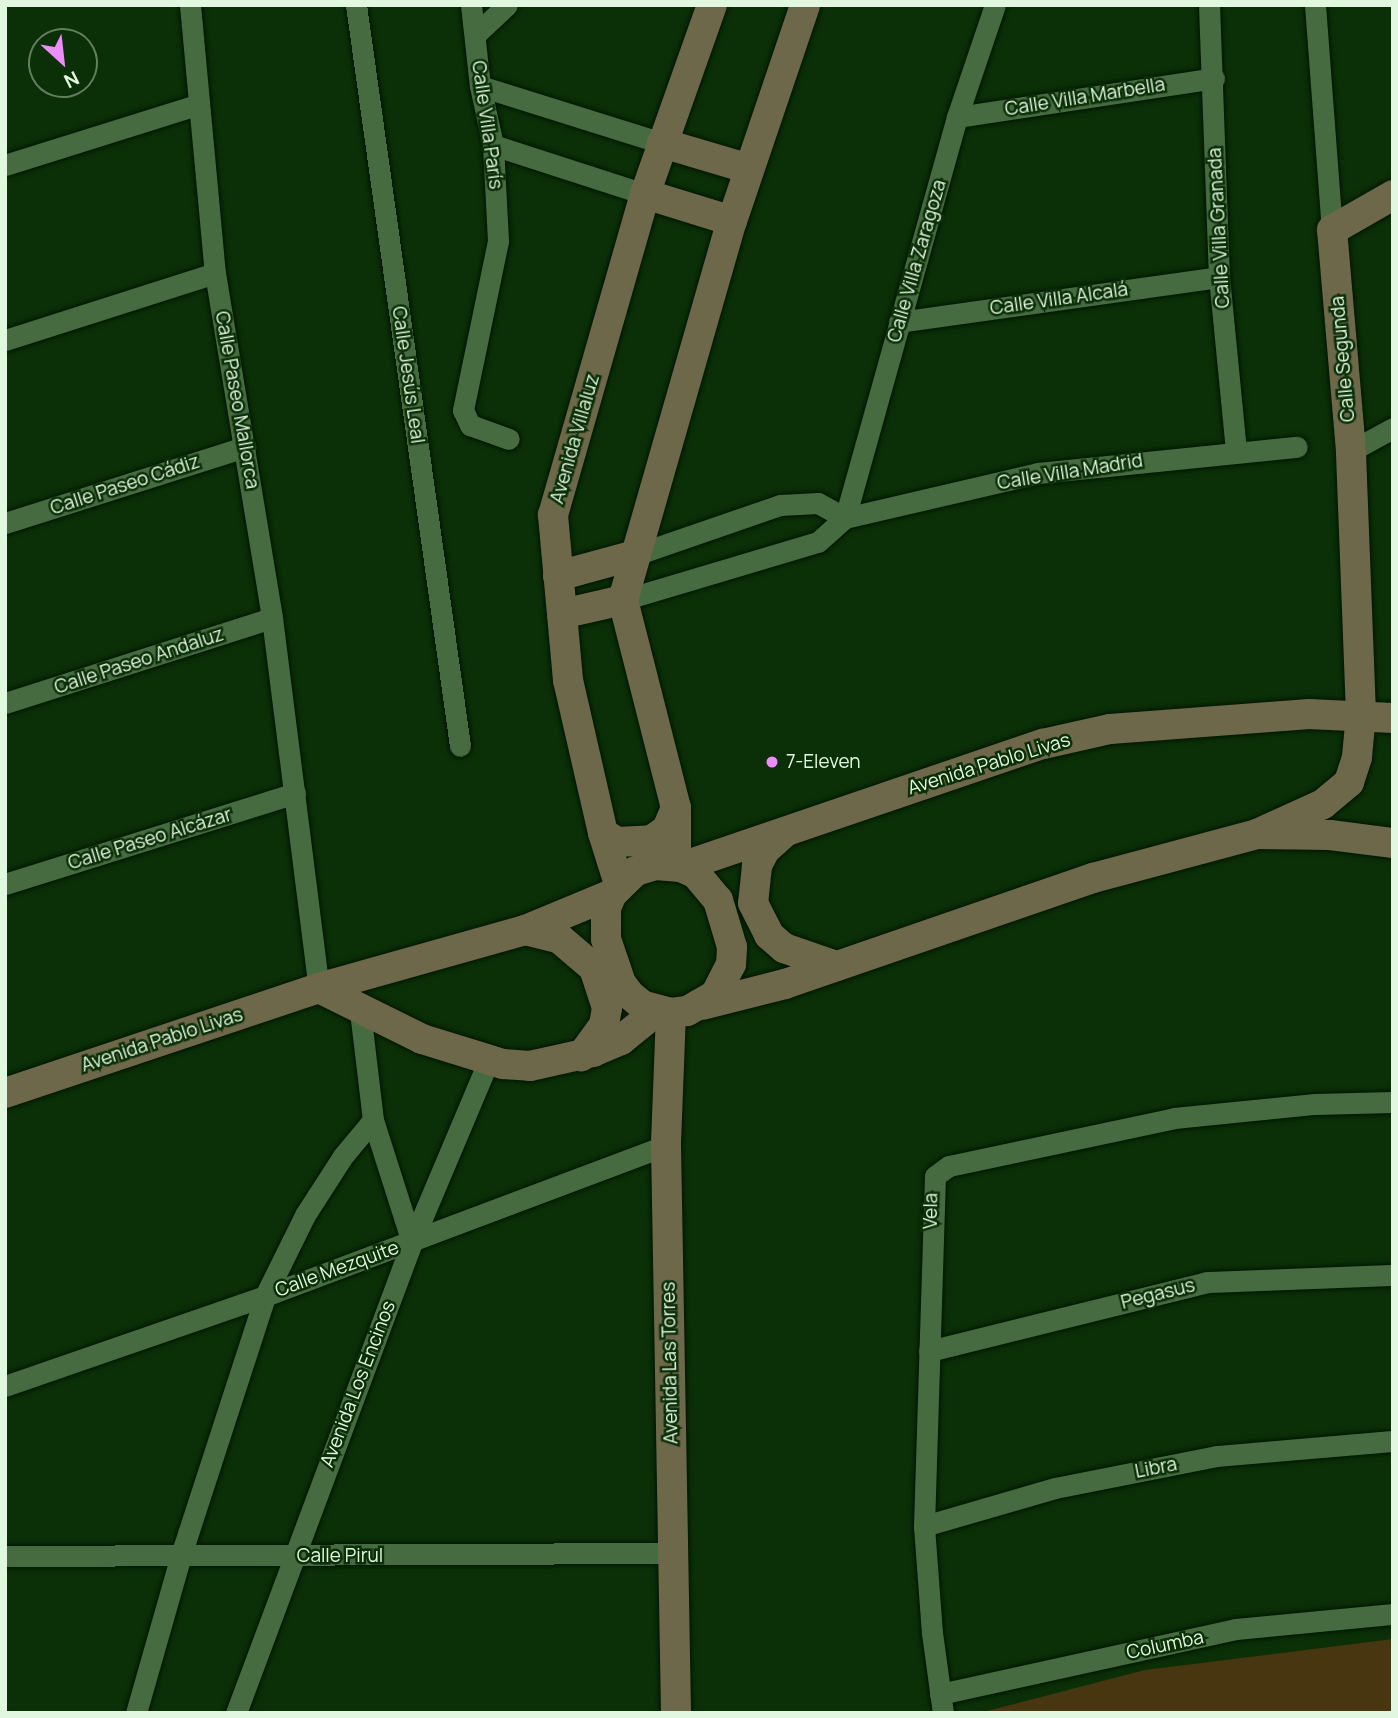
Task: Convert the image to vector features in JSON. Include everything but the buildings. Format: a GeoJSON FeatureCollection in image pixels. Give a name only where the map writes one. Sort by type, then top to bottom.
{"type":"FeatureCollection","features":[{"type":"Feature","properties":{"kind":"street","name":"Calle Paseo Mallorca"},"geometry":{"type":"LineString","coordinates":[[190,5],[197,105],[215,273],[272,618],[319,988]]}},
{"type":"Feature","properties":{"kind":"street","name":"Calle Jesús Leal"},"geometry":{"type":"LineString","coordinates":[[356,5],[460,746]]}},
{"type":"Feature","properties":{"kind":"street","name":"Calle Villa París"},"geometry":{"type":"LineString","coordinates":[[471,5],[480,86],[493,145],[498,241],[463,410],[470,425],[509,439]]}},
{"type":"Feature","properties":{"kind":"street"},"geometry":{"type":"LineString","coordinates":[[476,34],[507,5]]}},
{"type":"Feature","properties":{"kind":"street","name":"Avenida Villaluz"},"geometry":{"type":"LineString","coordinates":[[616,889],[568,680],[553,515],[645,194],[712,5]]}},
{"type":"Feature","properties":{"kind":"street"},"geometry":{"type":"LineString","coordinates":[[678,866],[676,808],[623,600],[732,221],[805,5]]}},
{"type":"Feature","properties":{"kind":"street","name":"Calle Villa Zaragoza"},"geometry":{"type":"LineString","coordinates":[[845,518],[957,117],[995,5]]}},
{"type":"Feature","properties":{"kind":"street","name":"Calle Villa Granada"},"geometry":{"type":"LineString","coordinates":[[1209,5],[1214,78],[1219,276],[1236,450]]}},
{"type":"Feature","properties":{"kind":"street","name":"Calle Segunda"},"geometry":{"type":"LineString","coordinates":[[1257,834],[1323,804],[1349,782],[1357,757],[1360,714],[1351,452],[1315,5]]}},
{"type":"Feature","properties":{"kind":"street","name":"Calle Villa Marbella"},"geometry":{"type":"LineString","coordinates":[[957,117],[1214,78]]}},
{"type":"Feature","properties":{"kind":"street"},"geometry":{"type":"LineString","coordinates":[[480,86],[749,169]]}},
{"type":"Feature","properties":{"kind":"street"},"geometry":{"type":"LineString","coordinates":[[5,165],[197,105]]}},
{"type":"Feature","properties":{"kind":"street"},"geometry":{"type":"LineString","coordinates":[[493,145],[732,221]]}},
{"type":"Feature","properties":{"kind":"street"},"geometry":{"type":"LineString","coordinates":[[1332,230],[1393,195]]}},
{"type":"Feature","properties":{"kind":"street"},"geometry":{"type":"LineString","coordinates":[[5,340],[215,273]]}},
{"type":"Feature","properties":{"kind":"street","name":"Calle Villa Alcalá"},"geometry":{"type":"LineString","coordinates":[[900,322],[1219,276]]}},
{"type":"Feature","properties":{"kind":"street"},"geometry":{"type":"LineString","coordinates":[[1351,452],[1393,428]]}},
{"type":"Feature","properties":{"kind":"street","name":"Calle Paseo Cádiz"},"geometry":{"type":"LineString","coordinates":[[5,523],[245,447]]}},
{"type":"Feature","properties":{"kind":"street","name":"Calle Villa Madrid"},"geometry":{"type":"LineString","coordinates":[[623,600],[818,542],[845,518],[1038,473],[1236,450],[1297,447]]}},
{"type":"Feature","properties":{"kind":"street"},"geometry":{"type":"LineString","coordinates":[[558,576],[635,555],[780,505],[818,503],[845,518]]}},
{"type":"Feature","properties":{"kind":"street"},"geometry":{"type":"LineString","coordinates":[[562,614],[623,600]]}},
{"type":"Feature","properties":{"kind":"street","name":"Calle Paseo Andaluz"},"geometry":{"type":"LineString","coordinates":[[5,703],[272,618]]}},
{"type":"Feature","properties":{"kind":"street","name":"Avenida Pablo Livas"},"geometry":{"type":"LineString","coordinates":[[678,866],[1043,744],[1110,729],[1360,714],[1393,718]]}},
{"type":"Feature","properties":{"kind":"street","name":"Calle Paseo Alcázar"},"geometry":{"type":"LineString","coordinates":[[5,884],[295,793]]}},
{"type":"Feature","properties":{"kind":"street"},"geometry":{"type":"LineString","coordinates":[[603,833],[617,842],[652,840],[667,829],[676,808]]}},
{"type":"Feature","properties":{"kind":"street"},"geometry":{"type":"LineString","coordinates":[[788,829],[761,858],[753,881],[753,903],[769,935],[784,948],[836,966]]}},
{"type":"Feature","properties":{"kind":"street"},"geometry":{"type":"LineString","coordinates":[[319,988],[360,1011],[422,1039],[489,1060],[530,1066],[581,1057],[621,1040],[664,1012],[702,1005],[836,966],[1093,878],[1257,834],[1330,835],[1393,843]]}},
{"type":"Feature","properties":{"kind":"street"},"geometry":{"type":"LineString","coordinates":[[664,1012],[642,1004],[621,983],[604,923],[616,889],[646,868],[678,866],[709,886],[732,947],[726,981],[702,1005]]}},
{"type":"Feature","properties":{"kind":"street","name":"Avenida Pablo Livas"},"geometry":{"type":"LineString","coordinates":[[5,1093],[319,988],[525,930],[616,889]]}},
{"type":"Feature","properties":{"kind":"street"},"geometry":{"type":"LineString","coordinates":[[525,930],[560,939],[594,968],[607,1008],[599,1033],[581,1057]]}},
{"type":"Feature","properties":{"kind":"street"},"geometry":{"type":"LineString","coordinates":[[360,1011],[373,1120],[412,1242]]}},
{"type":"Feature","properties":{"kind":"street","name":"Avenida Las Torres"},"geometry":{"type":"LineString","coordinates":[[664,1012],[676,1713]]}},
{"type":"Feature","properties":{"kind":"street","name":"Avenida Los Encinos"},"geometry":{"type":"LineString","coordinates":[[236,1713],[292,1557],[412,1242],[489,1060]]}},
{"type":"Feature","properties":{"kind":"street","name":"Vela"},"geometry":{"type":"LineString","coordinates":[[942,1703],[924,1526],[931,1185],[940,1171],[1174,1118],[1315,1104],[1393,1102]]}},
{"type":"Feature","properties":{"kind":"street"},"geometry":{"type":"LineString","coordinates":[[136,1713],[182,1552],[265,1296],[305,1215],[343,1156],[373,1120]]}},
{"type":"Feature","properties":{"kind":"street","name":"Calle Mezquite"},"geometry":{"type":"LineString","coordinates":[[5,1386],[265,1296],[666,1144]]}},
{"type":"Feature","properties":{"kind":"street","name":"Pegasus"},"geometry":{"type":"LineString","coordinates":[[929,1352],[1208,1282],[1393,1275]]}},
{"type":"Feature","properties":{"kind":"street","name":"Libra"},"geometry":{"type":"LineString","coordinates":[[924,1526],[1055,1488],[1216,1456],[1393,1441]]}},
{"type":"Feature","properties":{"kind":"street","name":"Calle Pirul"},"geometry":{"type":"LineString","coordinates":[[5,1556],[182,1552],[292,1557],[675,1553]]}},
{"type":"Feature","properties":{"kind":"street","name":"Columba"},"geometry":{"type":"LineString","coordinates":[[942,1703],[1236,1629],[1393,1614]]}},
{"type":"Feature","properties":{"kind":"shaded area"},"geometry":{"type":"Polygon","coordinates":[[[1393,1639],[1393,1713],[979,1713],[1145,1670],[1393,1639]]]}},
{"type":"Feature","properties":{"kind":"place","name":"7-Eleven"},"geometry":{"type":"Point","coordinates":[772,762]}}]}
